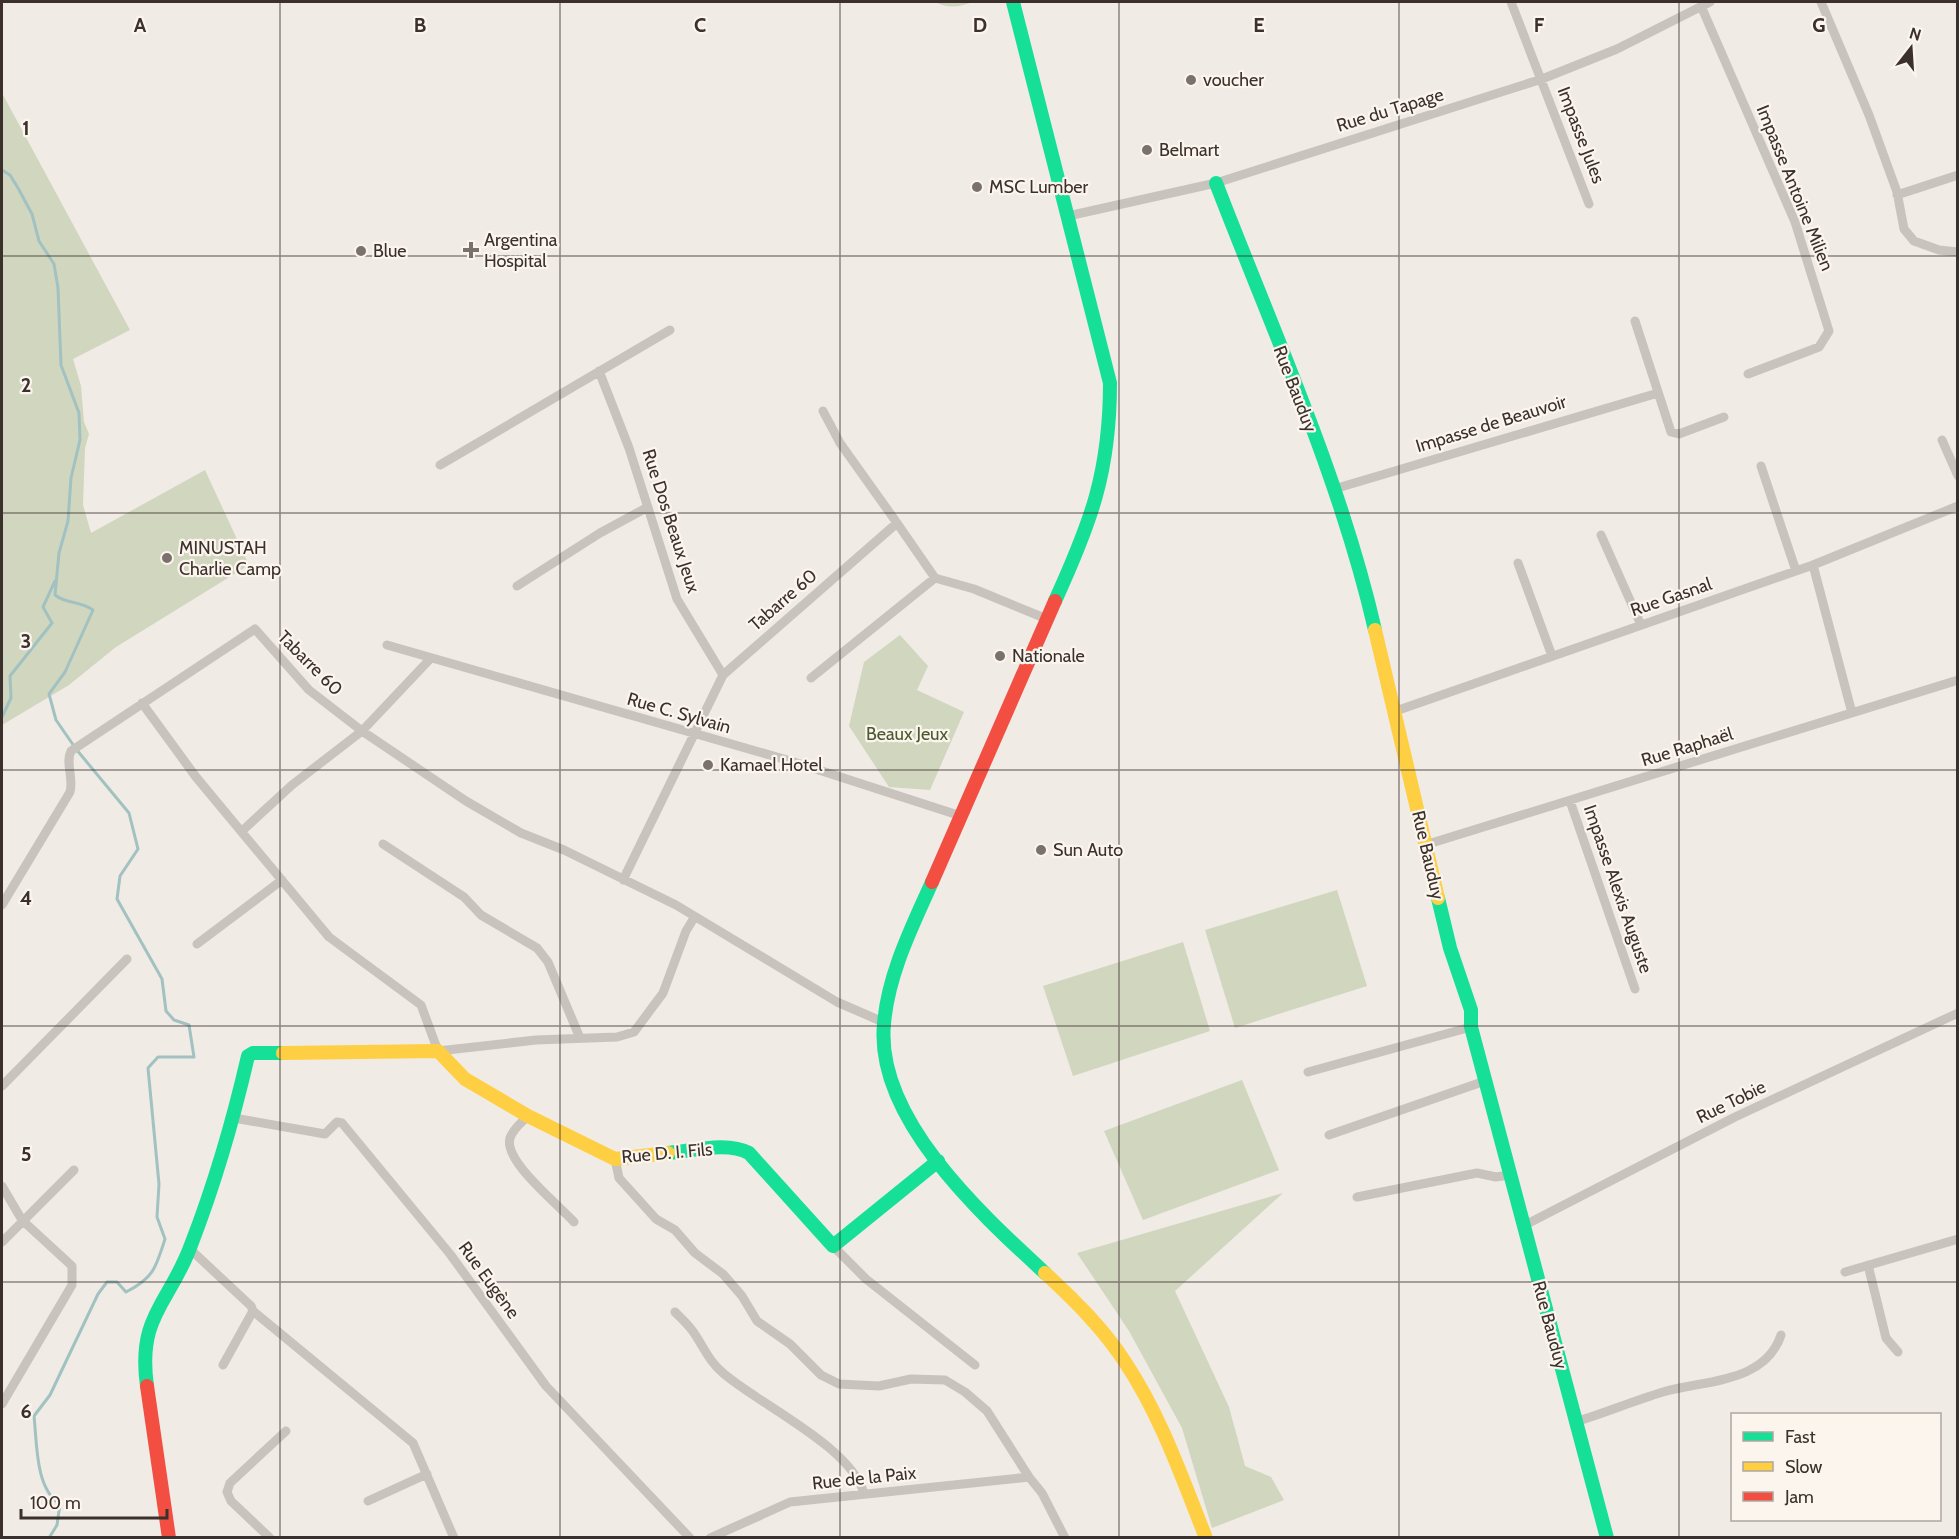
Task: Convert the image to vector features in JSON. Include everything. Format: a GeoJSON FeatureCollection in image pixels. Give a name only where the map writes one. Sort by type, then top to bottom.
{"type":"FeatureCollection","features":[{"type":"Feature","properties":{"kind":"street"},"geometry":{"type":"LineString","coordinates":[[1013,2],[1110,383],[1111,428],[1097,494],[1047,619],[905,947],[883,1022],[882,1052],[887,1076],[911,1125],[938,1161],[996,1227],[1078,1303],[1111,1341],[1135,1377],[1158,1421],[1206,1538]]}},
{"type":"Feature","properties":{"kind":"street","name":"Impasse Jules"},"geometry":{"type":"LineString","coordinates":[[1511,2],[1589,204]]}},
{"type":"Feature","properties":{"kind":"street","name":"Rue du Tapage"},"geometry":{"type":"LineString","coordinates":[[1068,216],[1216,183],[1542,79],[1617,49],[1710,2]]}},
{"type":"Feature","properties":{"kind":"street"},"geometry":{"type":"LineString","coordinates":[[1821,2],[1869,115],[1897,195],[1904,229],[1914,241],[1939,250],[1958,252]]}},
{"type":"Feature","properties":{"kind":"street","name":"Impasse Antoine Milien"},"geometry":{"type":"LineString","coordinates":[[1701,6],[1795,222],[1829,331],[1819,347],[1748,374]]}},
{"type":"Feature","properties":{"kind":"street"},"geometry":{"type":"LineString","coordinates":[[1897,195],[1958,175]]}},
{"type":"Feature","properties":{"kind":"street","name":"Rue Bauduy"},"geometry":{"type":"LineString","coordinates":[[1216,183],[1334,489],[1363,577],[1450,948],[1471,1010],[1471,1027],[1509,1175],[1607,1538]]}},
{"type":"Feature","properties":{"kind":"street"},"geometry":{"type":"LineString","coordinates":[[1635,321],[1674,435],[1724,417]]}},
{"type":"Feature","properties":{"kind":"street"},"geometry":{"type":"LineString","coordinates":[[440,465],[670,330]]}},
{"type":"Feature","properties":{"kind":"street","name":"Rue Dos Beaux Jeux"},"geometry":{"type":"LineString","coordinates":[[599,371],[629,448],[677,599],[723,675]]}},
{"type":"Feature","properties":{"kind":"street","name":"Impasse de Beauvoir"},"geometry":{"type":"LineString","coordinates":[[1334,489],[1658,393]]}},
{"type":"Feature","properties":{"kind":"street"},"geometry":{"type":"LineString","coordinates":[[823,411],[840,444],[935,578],[974,589],[1047,619]]}},
{"type":"Feature","properties":{"kind":"street"},"geometry":{"type":"LineString","coordinates":[[1942,440],[1958,476]]}},
{"type":"Feature","properties":{"kind":"street"},"geometry":{"type":"LineString","coordinates":[[1761,466],[1796,571]]}},
{"type":"Feature","properties":{"kind":"street","name":"Rue Gasnal"},"geometry":{"type":"LineString","coordinates":[[1393,712],[1814,565],[1958,506]]}},
{"type":"Feature","properties":{"kind":"street"},"geometry":{"type":"LineString","coordinates":[[517,586],[600,533],[648,507]]}},
{"type":"Feature","properties":{"kind":"street","name":"Tabarre 60"},"geometry":{"type":"LineString","coordinates":[[623,880],[723,675],[897,523]]}},
{"type":"Feature","properties":{"kind":"street"},"geometry":{"type":"LineString","coordinates":[[1601,535],[1641,625]]}},
{"type":"Feature","properties":{"kind":"street"},"geometry":{"type":"LineString","coordinates":[[1518,563],[1552,656]]}},
{"type":"Feature","properties":{"kind":"street"},"geometry":{"type":"LineString","coordinates":[[1814,565],[1852,713]]}},
{"type":"Feature","properties":{"kind":"street"},"geometry":{"type":"LineString","coordinates":[[811,678],[935,578]]}},
{"type":"Feature","properties":{"kind":"street","name":"Tabarre 60"},"geometry":{"type":"LineString","coordinates":[[142,703],[255,629],[309,690],[425,775],[521,833],[564,850],[676,905],[694,918],[837,1002],[883,1022]]}},
{"type":"Feature","properties":{"kind":"street","name":"Rue C. Sylvain"},"geometry":{"type":"LineString","coordinates":[[387,645],[794,762],[960,816]]}},
{"type":"Feature","properties":{"kind":"street"},"geometry":{"type":"LineString","coordinates":[[242,831],[292,785],[362,731],[431,658]]}},
{"type":"Feature","properties":{"kind":"street","name":"Rue Raphaël"},"geometry":{"type":"LineString","coordinates":[[1425,846],[1958,680]]}},
{"type":"Feature","properties":{"kind":"street"},"geometry":{"type":"LineString","coordinates":[[2,905],[70,792],[72,780],[68,758],[71,751],[142,703],[196,777],[329,937],[421,1005],[438,1051]]}},
{"type":"Feature","properties":{"kind":"street","name":"Impasse Alexis Auguste"},"geometry":{"type":"LineString","coordinates":[[1570,801],[1635,989]]}},
{"type":"Feature","properties":{"kind":"street"},"geometry":{"type":"LineString","coordinates":[[383,844],[464,897],[481,915],[537,948],[545,956],[580,1038]]}},
{"type":"Feature","properties":{"kind":"street"},"geometry":{"type":"LineString","coordinates":[[197,944],[282,880]]}},
{"type":"Feature","properties":{"kind":"street"},"geometry":{"type":"LineString","coordinates":[[169,1538],[144,1362],[147,1334],[161,1301],[190,1250],[234,1118],[248,1056],[253,1053],[438,1051],[580,1038],[617,1037],[634,1032],[663,993],[686,931],[694,918]]}},
{"type":"Feature","properties":{"kind":"street"},"geometry":{"type":"LineString","coordinates":[[2,1086],[127,959]]}},
{"type":"Feature","properties":{"kind":"street","name":"Rue Tobie"},"geometry":{"type":"LineString","coordinates":[[1523,1226],[1735,1117],[1958,1013]]}},
{"type":"Feature","properties":{"kind":"street"},"geometry":{"type":"LineString","coordinates":[[1308,1072],[1471,1027]]}},
{"type":"Feature","properties":{"kind":"street","name":"Rue D. I. Fils"},"geometry":{"type":"LineString","coordinates":[[438,1051],[465,1079],[528,1116],[615,1159],[728,1147],[740,1148],[748,1153],[833,1246]]}},
{"type":"Feature","properties":{"kind":"street"},"geometry":{"type":"LineString","coordinates":[[1329,1134],[1485,1081]]}},
{"type":"Feature","properties":{"kind":"street"},"geometry":{"type":"LineString","coordinates":[[528,1116],[514,1131],[510,1139],[510,1148],[525,1174],[574,1222]]}},
{"type":"Feature","properties":{"kind":"street","name":"Rue Eugène"},"geometry":{"type":"LineString","coordinates":[[234,1118],[325,1134],[337,1122],[342,1123],[450,1254],[546,1386],[629,1470],[690,1538]]}},
{"type":"Feature","properties":{"kind":"street"},"geometry":{"type":"LineString","coordinates":[[615,1159],[619,1178],[656,1219],[675,1230],[695,1253],[723,1274],[742,1296],[757,1321],[790,1344],[821,1375],[839,1384],[879,1386],[912,1379],[945,1380],[965,1392],[987,1412],[1042,1493],[1065,1538]]}},
{"type":"Feature","properties":{"kind":"street"},"geometry":{"type":"LineString","coordinates":[[938,1161],[833,1246],[866,1279],[975,1365]]}},
{"type":"Feature","properties":{"kind":"street"},"geometry":{"type":"LineString","coordinates":[[2,1242],[74,1170]]}},
{"type":"Feature","properties":{"kind":"street"},"geometry":{"type":"LineString","coordinates":[[1357,1197],[1477,1173],[1496,1177],[1509,1175]]}},
{"type":"Feature","properties":{"kind":"street"},"geometry":{"type":"LineString","coordinates":[[2,1186],[22,1220],[72,1266],[73,1275],[72,1285],[2,1404]]}},
{"type":"Feature","properties":{"kind":"street"},"geometry":{"type":"LineString","coordinates":[[1845,1272],[1958,1239]]}},
{"type":"Feature","properties":{"kind":"street"},"geometry":{"type":"LineString","coordinates":[[190,1250],[251,1306],[253,1311],[414,1443],[454,1538]]}},
{"type":"Feature","properties":{"kind":"street"},"geometry":{"type":"LineString","coordinates":[[1868,1265],[1886,1338],[1898,1352]]}},
{"type":"Feature","properties":{"kind":"street"},"geometry":{"type":"LineString","coordinates":[[223,1365],[253,1311]]}},
{"type":"Feature","properties":{"kind":"street"},"geometry":{"type":"LineString","coordinates":[[675,1312],[696,1335],[706,1356],[723,1373],[835,1453],[860,1479],[864,1494]]}},
{"type":"Feature","properties":{"kind":"street"},"geometry":{"type":"LineString","coordinates":[[1575,1422],[1664,1392],[1703,1384],[1750,1370],[1774,1352],[1781,1335]]}},
{"type":"Feature","properties":{"kind":"street"},"geometry":{"type":"LineString","coordinates":[[270,1538],[231,1501],[227,1492],[230,1483],[286,1431]]}},
{"type":"Feature","properties":{"kind":"street"},"geometry":{"type":"LineString","coordinates":[[368,1502],[427,1474]]}},
{"type":"Feature","properties":{"kind":"street","name":"Rue de la Paix"},"geometry":{"type":"LineString","coordinates":[[711,1538],[790,1502],[1029,1477]]}},
{"type":"Feature","properties":{"kind":"green space"},"geometry":{"type":"Polygon","coordinates":[[[935,2],[973,2],[954,7],[935,2]]]}},
{"type":"Feature","properties":{"kind":"green space"},"geometry":{"type":"Polygon","coordinates":[[[2,93],[130,330],[73,359],[81,386],[84,422],[89,434],[85,448],[83,505],[91,533],[205,470],[249,565],[116,647],[69,685],[2,725],[2,93]]]}},
{"type":"Feature","properties":{"kind":"green space","name":"Beaux Jeux"},"geometry":{"type":"Polygon","coordinates":[[[900,635],[928,666],[917,690],[964,712],[930,790],[889,787],[849,726],[864,662],[900,635]]]}},
{"type":"Feature","properties":{"kind":"green space"},"geometry":{"type":"Polygon","coordinates":[[[1337,890],[1367,986],[1235,1028],[1205,930],[1337,890]]]}},
{"type":"Feature","properties":{"kind":"green space"},"geometry":{"type":"Polygon","coordinates":[[[1183,942],[1210,1031],[1073,1076],[1043,986],[1183,942]]]}},
{"type":"Feature","properties":{"kind":"green space"},"geometry":{"type":"Polygon","coordinates":[[[1242,1080],[1279,1170],[1143,1220],[1104,1131],[1242,1080]]]}},
{"type":"Feature","properties":{"kind":"green space"},"geometry":{"type":"Polygon","coordinates":[[[1283,1193],[1175,1291],[1229,1407],[1245,1466],[1271,1477],[1284,1500],[1212,1528],[1182,1428],[1129,1331],[1077,1253],[1283,1193]]]}},
{"type":"Feature","properties":{"kind":"waterway"},"geometry":{"type":"LineString","coordinates":[[2,170],[10,175],[18,188],[32,214],[39,241],[54,264],[58,288],[61,365],[79,413],[80,440],[71,478],[68,521],[59,553],[55,595],[93,610],[65,672],[49,694],[56,720],[76,749],[129,813],[138,849],[120,876],[117,899],[162,979],[166,1011],[174,1020],[189,1025],[194,1057],[158,1057],[148,1068],[159,1184],[157,1217],[165,1239],[153,1271],[143,1282],[126,1292],[117,1282],[107,1282],[98,1294],[50,1395],[34,1416],[42,1476],[46,1488],[60,1504],[57,1525],[49,1538]]}},
{"type":"Feature","properties":{"kind":"waterway"},"geometry":{"type":"LineString","coordinates":[[2,717],[11,698],[10,676],[52,623],[43,607],[55,581]]}},
{"type":"Feature","properties":{"kind":"traffic: fast"},"geometry":{"type":"LineString","coordinates":[[1013,2],[1110,383],[1106,444],[1096,496],[1079,546],[1055,601]]}},
{"type":"Feature","properties":{"kind":"traffic: fast"},"geometry":{"type":"LineString","coordinates":[[1216,183],[1324,460],[1343,516],[1375,630]]}},
{"type":"Feature","properties":{"kind":"traffic: fast"},"geometry":{"type":"LineString","coordinates":[[932,882],[902,951],[886,1005],[884,1024],[886,1059],[896,1094],[914,1129],[937,1162],[992,1222],[1045,1273]]}},
{"type":"Feature","properties":{"kind":"traffic: fast"},"geometry":{"type":"LineString","coordinates":[[1438,898],[1450,948],[1471,1010],[1471,1027],[1607,1538]]}},
{"type":"Feature","properties":{"kind":"traffic: fast"},"geometry":{"type":"LineString","coordinates":[[147,1386],[145,1362],[151,1325],[183,1265],[200,1222],[223,1152],[248,1056],[253,1053],[283,1053]]}},
{"type":"Feature","properties":{"kind":"traffic: fast"},"geometry":{"type":"LineString","coordinates":[[668,1153],[720,1147],[740,1149],[749,1153],[833,1246],[938,1161]]}},
{"type":"Feature","properties":{"kind":"traffic: slow"},"geometry":{"type":"LineString","coordinates":[[1375,630],[1438,898]]}},
{"type":"Feature","properties":{"kind":"traffic: slow"},"geometry":{"type":"LineString","coordinates":[[283,1053],[438,1051],[465,1079],[528,1116],[615,1159],[668,1153]]}},
{"type":"Feature","properties":{"kind":"traffic: slow"},"geometry":{"type":"LineString","coordinates":[[1045,1273],[1098,1326],[1138,1383],[1170,1448],[1206,1538]]}},
{"type":"Feature","properties":{"kind":"traffic: jam"},"geometry":{"type":"LineString","coordinates":[[932,882],[1055,601]]}},
{"type":"Feature","properties":{"kind":"traffic: jam"},"geometry":{"type":"LineString","coordinates":[[147,1386],[169,1538]]}},
{"type":"Feature","properties":{"kind":"place","name":"voucher"},"geometry":{"type":"Point","coordinates":[1191,80]}},
{"type":"Feature","properties":{"kind":"place","name":"Belmart"},"geometry":{"type":"Point","coordinates":[1147,150]}},
{"type":"Feature","properties":{"kind":"place","name":"MSC Lumber"},"geometry":{"type":"Point","coordinates":[977,187]}},
{"type":"Feature","properties":{"kind":"place","name":"Argentina Hospital"},"geometry":{"type":"Point","coordinates":[471,250]}},
{"type":"Feature","properties":{"kind":"place","name":"Blue"},"geometry":{"type":"Point","coordinates":[361,251]}},
{"type":"Feature","properties":{"kind":"place","name":"MINUSTAH Charlie Camp"},"geometry":{"type":"Point","coordinates":[167,558]}},
{"type":"Feature","properties":{"kind":"place","name":"Nationale"},"geometry":{"type":"Point","coordinates":[1000,656]}},
{"type":"Feature","properties":{"kind":"place","name":"Kamael Hotel"},"geometry":{"type":"Point","coordinates":[708,765]}},
{"type":"Feature","properties":{"kind":"place","name":"Sun Auto"},"geometry":{"type":"Point","coordinates":[1041,850]}}]}
